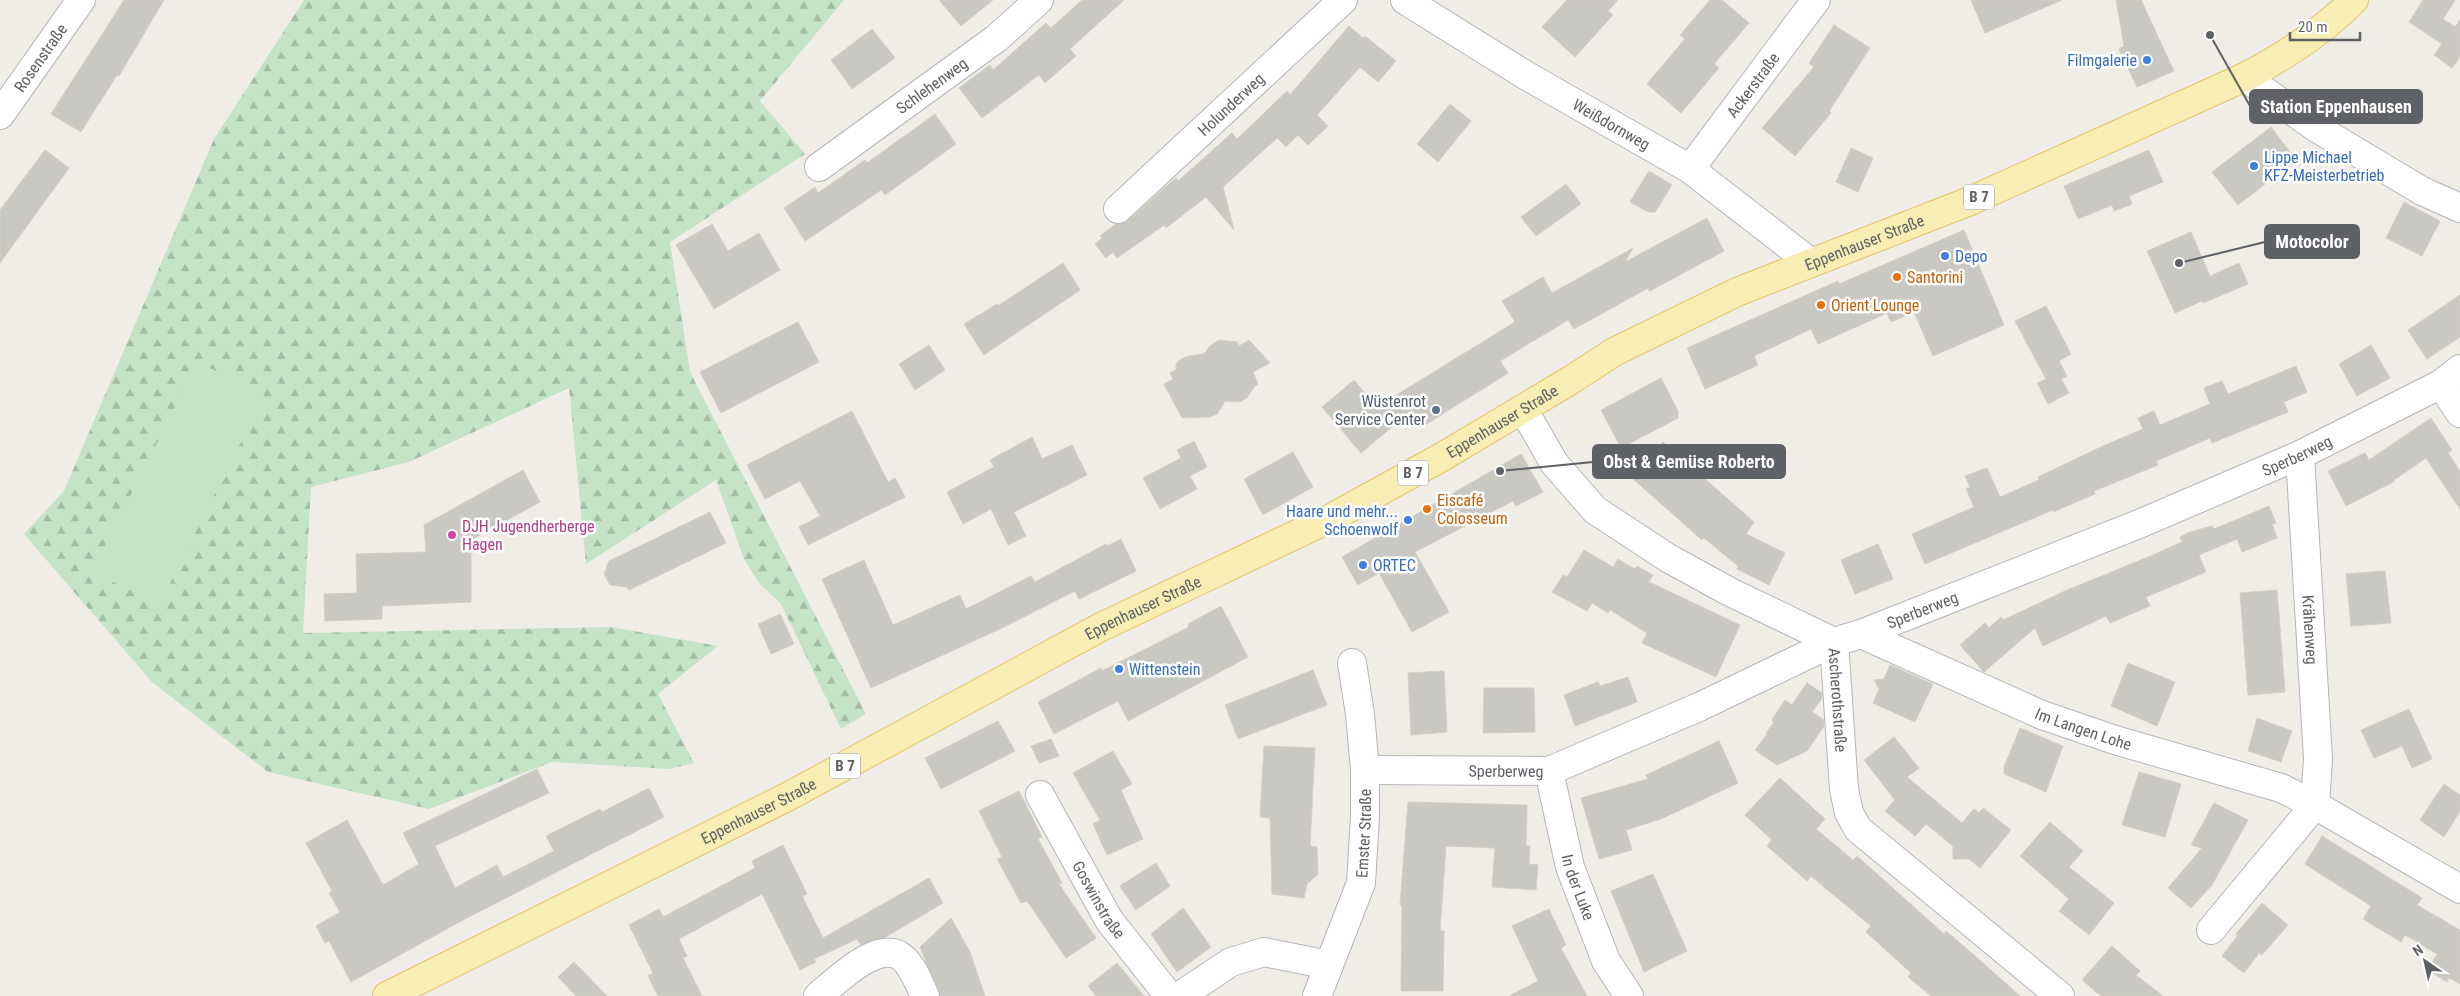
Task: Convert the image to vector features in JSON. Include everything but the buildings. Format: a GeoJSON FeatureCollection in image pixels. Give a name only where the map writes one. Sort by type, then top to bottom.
{"type":"FeatureCollection","features":[{"type":"Feature","properties":{"kind":"main road","name":"Eppenhauser Straße"},"geometry":{"type":"LineString","coordinates":[[387,996],[789,796],[1101,627],[1346,510],[1523,409],[1614,352],[1737,292],[1970,201],[2244,77],[2278,60],[2333,21],[2354,0]]}},
{"type":"Feature","properties":{"kind":"street","name":"Rosenstraße"},"geometry":{"type":"LineString","coordinates":[[0,115],[81,0]]}},
{"type":"Feature","properties":{"kind":"street","name":"Schlehenweg"},"geometry":{"type":"LineString","coordinates":[[819,167],[998,38],[1039,0]]}},
{"type":"Feature","properties":{"kind":"street","name":"Holunderweg"},"geometry":{"type":"LineString","coordinates":[[1118,209],[1342,0]]}},
{"type":"Feature","properties":{"kind":"street","name":"Weißdornweg"},"geometry":{"type":"LineString","coordinates":[[1405,0],[1527,76],[1690,169],[1810,262]]}},
{"type":"Feature","properties":{"kind":"street","name":"Ackerstraße"},"geometry":{"type":"LineString","coordinates":[[1690,169],[1816,0]]}},
{"type":"Feature","properties":{"kind":"street"},"geometry":{"type":"LineString","coordinates":[[2244,77],[2315,127],[2422,191],[2460,208]]}},
{"type":"Feature","properties":{"kind":"street"},"geometry":{"type":"LineString","coordinates":[[2450,376],[2460,414]]}},
{"type":"Feature","properties":{"kind":"street","name":"Sperberweg"},"geometry":{"type":"LineString","coordinates":[[1365,770],[1549,771],[1699,707],[1834,642],[1861,634],[2139,524],[2300,455],[2450,376]]}},
{"type":"Feature","properties":{"kind":"street","name":"Ascherothstraße"},"geometry":{"type":"LineString","coordinates":[[1523,409],[1554,463],[1595,510],[1668,558],[1722,588],[1834,642],[1844,788],[1848,812],[1858,829],[2060,996]]}},
{"type":"Feature","properties":{"kind":"street","name":"Krähenweg"},"geometry":{"type":"LineString","coordinates":[[2300,455],[2318,760],[2315,805]]}},
{"type":"Feature","properties":{"kind":"street","name":"Im Langen Lohe"},"geometry":{"type":"LineString","coordinates":[[1861,634],[2042,715],[2115,740],[2281,788],[2315,805],[2460,889]]}},
{"type":"Feature","properties":{"kind":"street","name":"Emster Straße"},"geometry":{"type":"LineString","coordinates":[[1317,996],[1361,883],[1365,817],[1365,770],[1360,714],[1352,663]]}},
{"type":"Feature","properties":{"kind":"street","name":"In der Luke"},"geometry":{"type":"LineString","coordinates":[[1549,771],[1570,867],[1606,961],[1629,996]]}},
{"type":"Feature","properties":{"kind":"street","name":"Goswinstraße"},"geometry":{"type":"LineString","coordinates":[[1040,795],[1109,920],[1169,996]]}},
{"type":"Feature","properties":{"kind":"street"},"geometry":{"type":"LineString","coordinates":[[2210,930],[2315,805]]}},
{"type":"Feature","properties":{"kind":"street"},"geometry":{"type":"LineString","coordinates":[[818,996],[868,956],[887,952],[902,957],[912,970],[925,996]]}},
{"type":"Feature","properties":{"kind":"street"},"geometry":{"type":"LineString","coordinates":[[1180,996],[1231,962],[1264,952],[1329,965]]}},
{"type":"Feature","properties":{"kind":"green space"},"geometry":{"type":"Polygon","coordinates":[[[304,0],[844,0],[760,101],[805,154],[670,242],[690,372],[866,714],[841,729],[781,604],[759,583],[744,559],[716,480],[586,564],[569,388],[409,462],[311,487],[303,633],[611,627],[718,646],[658,694],[694,763],[669,769],[552,762],[429,809],[268,772],[152,682],[24,534],[64,491],[214,139],[304,0]]]}},
{"type":"Feature","properties":{"kind":"green space"},"geometry":{"type":"Polygon","coordinates":[[[198,362],[264,396],[159,605],[92,571],[198,362]]]}},
{"type":"Feature","properties":{"kind":"place","name":"Station Eppenhausen"},"geometry":{"type":"Point","coordinates":[2210,35]}},
{"type":"Feature","properties":{"kind":"place","name":"Filmgalerie"},"geometry":{"type":"Point","coordinates":[2147,60]}},
{"type":"Feature","properties":{"kind":"place","name":"Lippe Michael KFZ-Meisterbetrieb"},"geometry":{"type":"Point","coordinates":[2254,166]}},
{"type":"Feature","properties":{"kind":"place","name":"Depo"},"geometry":{"type":"Point","coordinates":[1945,256]}},
{"type":"Feature","properties":{"kind":"place","name":"Motocolor"},"geometry":{"type":"Point","coordinates":[2179,263]}},
{"type":"Feature","properties":{"kind":"place","name":"Santorini"},"geometry":{"type":"Point","coordinates":[1897,277]}},
{"type":"Feature","properties":{"kind":"place","name":"Orient Lounge"},"geometry":{"type":"Point","coordinates":[1821,305]}},
{"type":"Feature","properties":{"kind":"place","name":"Wüstenrot Service Center"},"geometry":{"type":"Point","coordinates":[1436,410]}},
{"type":"Feature","properties":{"kind":"place","name":"Obst & Gemüse Roberto"},"geometry":{"type":"Point","coordinates":[1500,471]}},
{"type":"Feature","properties":{"kind":"place","name":"Eiscafé Colosseum"},"geometry":{"type":"Point","coordinates":[1427,509]}},
{"type":"Feature","properties":{"kind":"place","name":"Haare und mehr... Schoenwolf"},"geometry":{"type":"Point","coordinates":[1408,520]}},
{"type":"Feature","properties":{"kind":"place","name":"DJH Jugendherberge Hagen"},"geometry":{"type":"Point","coordinates":[452,535]}},
{"type":"Feature","properties":{"kind":"place","name":"ORTEC"},"geometry":{"type":"Point","coordinates":[1363,565]}},
{"type":"Feature","properties":{"kind":"place","name":"Wittenstein"},"geometry":{"type":"Point","coordinates":[1119,669]}}]}
